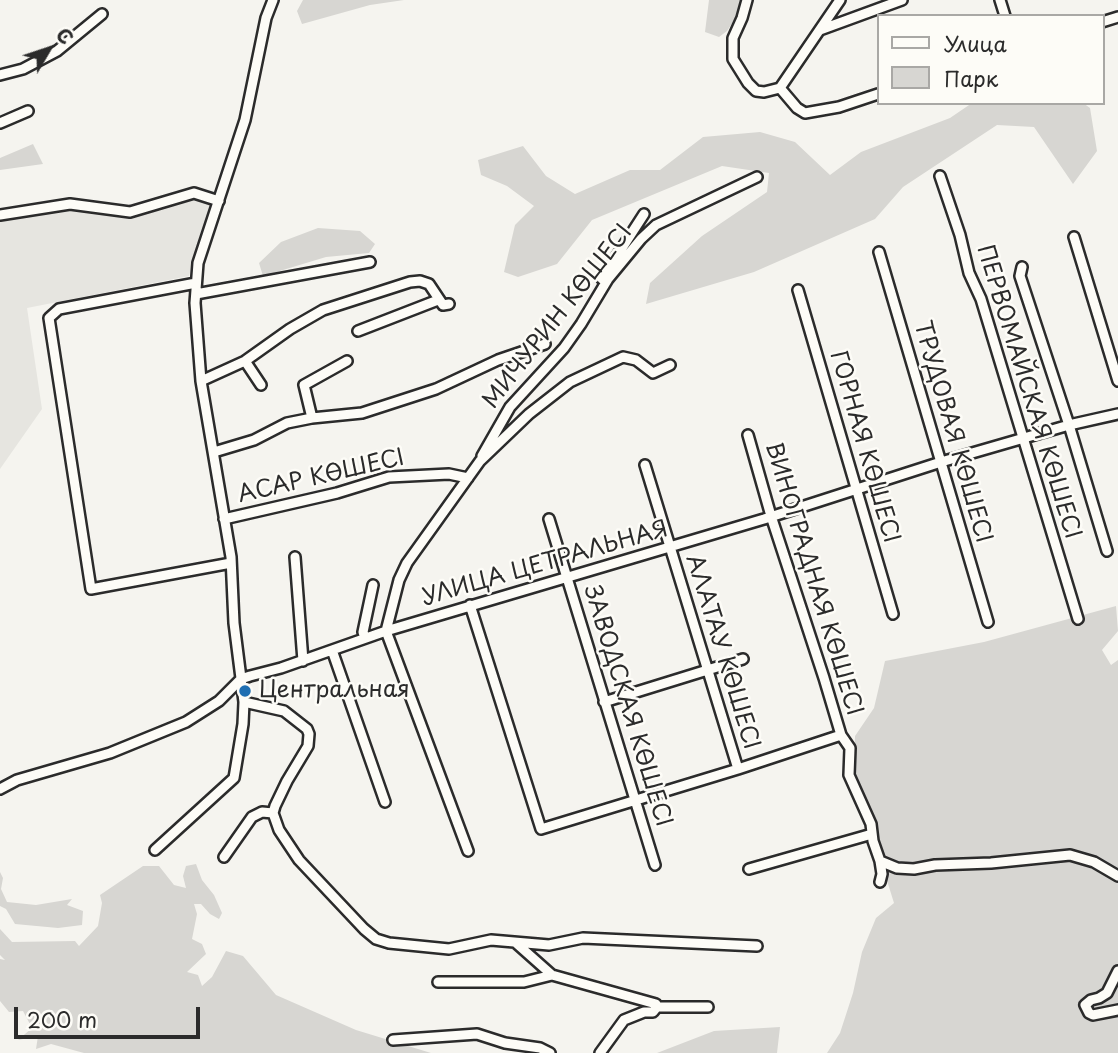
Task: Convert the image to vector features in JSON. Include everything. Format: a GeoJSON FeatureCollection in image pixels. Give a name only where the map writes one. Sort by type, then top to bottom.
{"type":"FeatureCollection","features":[{"type":"Feature","properties":{"kind":"street"},"geometry":{"type":"LineString","coordinates":[[155,850],[234,778],[243,724],[244,702],[234,632],[231,563],[201,381],[195,294],[198,264],[245,120],[266,18],[273,0]]}},
{"type":"Feature","properties":{"kind":"street"},"geometry":{"type":"LineString","coordinates":[[747,0],[743,18],[733,38],[733,59],[748,83],[756,91],[764,92],[780,88],[840,0]]}},
{"type":"Feature","properties":{"kind":"street"},"geometry":{"type":"LineString","coordinates":[[820,30],[902,0]]}},
{"type":"Feature","properties":{"kind":"street"},"geometry":{"type":"LineString","coordinates":[[0,75],[23,69],[57,51],[102,14]]}},
{"type":"Feature","properties":{"kind":"street"},"geometry":{"type":"LineString","coordinates":[[780,88],[797,108],[805,113],[839,107],[876,95]]}},
{"type":"Feature","properties":{"kind":"street"},"geometry":{"type":"LineString","coordinates":[[0,123],[28,111]]}},
{"type":"Feature","properties":{"kind":"street","name":"ПЕРВОМАЙСКАЯ КӨШЕСІ"},"geometry":{"type":"LineString","coordinates":[[940,176],[960,235],[969,273],[981,299],[1079,620]]}},
{"type":"Feature","properties":{"kind":"street","name":"МИЧУРИН КӨШЕСІ"},"geometry":{"type":"LineString","coordinates":[[480,461],[497,426],[510,407],[564,348],[616,269],[641,239],[656,225],[757,177]]}},
{"type":"Feature","properties":{"kind":"street"},"geometry":{"type":"LineString","coordinates":[[0,215],[70,204],[133,211],[194,193],[219,201]]}},
{"type":"Feature","properties":{"kind":"street"},"geometry":{"type":"LineString","coordinates":[[592,303],[596,288],[644,214]]}},
{"type":"Feature","properties":{"kind":"street"},"geometry":{"type":"LineString","coordinates":[[1074,237],[1118,381]]}},
{"type":"Feature","properties":{"kind":"street","name":"ТРУДОВАЯ КӨШЕСІ"},"geometry":{"type":"LineString","coordinates":[[878,252],[988,622]]}},
{"type":"Feature","properties":{"kind":"street"},"geometry":{"type":"LineString","coordinates":[[195,294],[370,262]]}},
{"type":"Feature","properties":{"kind":"street"},"geometry":{"type":"LineString","coordinates":[[1022,267],[1020,276],[1107,551]]}},
{"type":"Feature","properties":{"kind":"street"},"geometry":{"type":"LineString","coordinates":[[201,381],[245,361],[289,329],[323,310],[410,282],[429,284],[438,300],[443,305],[449,304]]}},
{"type":"Feature","properties":{"kind":"street"},"geometry":{"type":"LineString","coordinates":[[196,283],[59,309],[50,318],[91,589],[231,563]]}},
{"type":"Feature","properties":{"kind":"street","name":"ГОРНАЯ КӨШЕСІ"},"geometry":{"type":"LineString","coordinates":[[798,290],[893,614]]}},
{"type":"Feature","properties":{"kind":"street"},"geometry":{"type":"LineString","coordinates":[[358,331],[438,300]]}},
{"type":"Feature","properties":{"kind":"street"},"geometry":{"type":"LineString","coordinates":[[214,452],[254,440],[287,423],[362,413],[436,389],[498,360],[545,344]]}},
{"type":"Feature","properties":{"kind":"street"},"geometry":{"type":"LineString","coordinates":[[468,851],[386,631],[399,579],[407,563],[480,461],[529,414],[570,382],[623,357],[636,360],[653,373],[670,365]]}},
{"type":"Feature","properties":{"kind":"street"},"geometry":{"type":"LineString","coordinates":[[245,361],[261,385]]}},
{"type":"Feature","properties":{"kind":"street"},"geometry":{"type":"LineString","coordinates":[[312,418],[304,385],[346,361]]}},
{"type":"Feature","properties":{"kind":"street","name":"УЛИЦА ЦЕТРАЛЬНАЯ"},"geometry":{"type":"LineString","coordinates":[[0,789],[17,780],[110,753],[186,722],[219,701],[241,679],[386,631],[771,516],[941,462],[1069,425],[1118,414]]}},
{"type":"Feature","properties":{"kind":"street","name":"ВИНОГРАДНАЯ КӨШЕСІ"},"geometry":{"type":"LineString","coordinates":[[748,435],[841,735],[850,748],[849,775],[866,811],[880,861],[880,882]]}},
{"type":"Feature","properties":{"kind":"street","name":"АЛАТАУ КӨШЕСІ"},"geometry":{"type":"LineString","coordinates":[[645,465],[738,769]]}},
{"type":"Feature","properties":{"kind":"street","name":"АСАР КӨШЕСІ"},"geometry":{"type":"LineString","coordinates":[[223,519],[337,493],[389,477],[449,474],[468,478]]}},
{"type":"Feature","properties":{"kind":"street","name":"ЗАВОДСКАЯ КӨШЕСІ"},"geometry":{"type":"LineString","coordinates":[[549,519],[655,865]]}},
{"type":"Feature","properties":{"kind":"street"},"geometry":{"type":"LineString","coordinates":[[295,557],[303,660]]}},
{"type":"Feature","properties":{"kind":"street"},"geometry":{"type":"LineString","coordinates":[[365,638],[363,632],[373,585]]}},
{"type":"Feature","properties":{"kind":"street"},"geometry":{"type":"LineString","coordinates":[[470,605],[541,829],[841,735]]}},
{"type":"Feature","properties":{"kind":"street"},"geometry":{"type":"LineString","coordinates":[[332,650],[385,803]]}},
{"type":"Feature","properties":{"kind":"street"},"geometry":{"type":"LineString","coordinates":[[604,702],[743,659]]}},
{"type":"Feature","properties":{"kind":"street"},"geometry":{"type":"LineString","coordinates":[[244,702],[284,711],[307,729],[308,746],[279,795],[274,813],[279,830],[299,860],[376,939],[435,949],[467,946],[491,940],[549,944],[583,938],[757,946]]}},
{"type":"Feature","properties":{"kind":"street"},"geometry":{"type":"LineString","coordinates":[[223,858],[252,817],[262,812],[274,813]]}},
{"type":"Feature","properties":{"kind":"street"},"geometry":{"type":"LineString","coordinates":[[749,869],[872,834]]}},
{"type":"Feature","properties":{"kind":"street"},"geometry":{"type":"LineString","coordinates":[[880,861],[914,869],[935,865],[991,863],[1070,855],[1094,862],[1118,876]]}},
{"type":"Feature","properties":{"kind":"street"},"geometry":{"type":"LineString","coordinates":[[516,943],[552,975],[644,1000],[656,1004],[657,1007],[708,1007]]}},
{"type":"Feature","properties":{"kind":"street"},"geometry":{"type":"LineString","coordinates":[[1118,971],[1107,993],[1085,1005],[1088,1013],[1093,1015],[1118,1010]]}},
{"type":"Feature","properties":{"kind":"street"},"geometry":{"type":"LineString","coordinates":[[438,982],[524,982],[552,975]]}},
{"type":"Feature","properties":{"kind":"street"},"geometry":{"type":"LineString","coordinates":[[600,1053],[624,1020],[644,1012],[653,1012],[657,1007]]}},
{"type":"Feature","properties":{"kind":"street"},"geometry":{"type":"LineString","coordinates":[[393,1040],[477,1034],[505,1043],[540,1048],[550,1053]]}},
{"type":"Feature","properties":{"kind":"shaded area"},"geometry":{"type":"Polygon","coordinates":[[[191,198],[211,204],[189,276],[27,308],[42,409],[0,469],[0,220],[69,208],[131,216],[191,198]]]}},
{"type":"Feature","properties":{"kind":"green space"},"geometry":{"type":"Polygon","coordinates":[[[303,0],[404,0],[370,5],[302,24],[297,11],[303,0]]]}},
{"type":"Feature","properties":{"kind":"green space"},"geometry":{"type":"Polygon","coordinates":[[[709,0],[740,0],[739,13],[727,31],[719,37],[705,32],[709,0]]]}},
{"type":"Feature","properties":{"kind":"green space"},"geometry":{"type":"Polygon","coordinates":[[[969,105],[1086,105],[1090,108],[1097,151],[1073,184],[1034,127],[997,125],[903,187],[875,219],[754,272],[646,304],[650,283],[702,236],[767,192],[769,173],[722,166],[592,220],[557,264],[518,277],[504,272],[515,225],[534,206],[507,186],[481,175],[478,160],[523,146],[546,176],[575,194],[630,170],[660,170],[703,137],[760,132],[795,142],[830,175],[861,152],[950,118],[969,105]]]}},
{"type":"Feature","properties":{"kind":"green space"},"geometry":{"type":"Polygon","coordinates":[[[33,144],[43,164],[0,170],[0,158],[33,144]]]}},
{"type":"Feature","properties":{"kind":"green space"},"geometry":{"type":"Polygon","coordinates":[[[318,228],[360,231],[375,244],[369,253],[326,257],[263,276],[259,263],[281,242],[318,228]]]}},
{"type":"Feature","properties":{"kind":"green space"},"geometry":{"type":"Polygon","coordinates":[[[1116,606],[1118,631],[1102,650],[1111,665],[1118,660],[1118,1053],[827,1053],[840,1033],[862,952],[876,918],[894,903],[854,775],[855,736],[874,708],[885,661],[984,642],[1116,606]]]}},
{"type":"Feature","properties":{"kind":"green space"},"geometry":{"type":"Polygon","coordinates":[[[196,864],[202,880],[214,895],[222,913],[219,919],[201,904],[194,904],[197,914],[192,939],[202,944],[206,954],[187,972],[198,975],[202,986],[212,977],[226,951],[243,956],[276,995],[356,1030],[431,1053],[84,1053],[51,1044],[36,1049],[38,1036],[18,1040],[32,1028],[23,1011],[9,1012],[0,1001],[0,959],[5,960],[0,955],[0,929],[12,942],[75,941],[79,946],[98,926],[102,903],[100,895],[143,866],[159,866],[174,885],[186,888],[183,876],[186,866],[196,864]]]}},
{"type":"Feature","properties":{"kind":"green space"},"geometry":{"type":"Polygon","coordinates":[[[0,872],[3,878],[1,889],[7,902],[36,905],[72,899],[67,905],[83,911],[82,925],[58,928],[15,924],[6,909],[0,906],[0,872]]]}},
{"type":"Feature","properties":{"kind":"green space"},"geometry":{"type":"Polygon","coordinates":[[[780,1027],[777,1053],[657,1053],[714,1031],[780,1027]]]}},
{"type":"Feature","properties":{"kind":"place","name":"Центральная"},"geometry":{"type":"Point","coordinates":[245,691]}}]}
